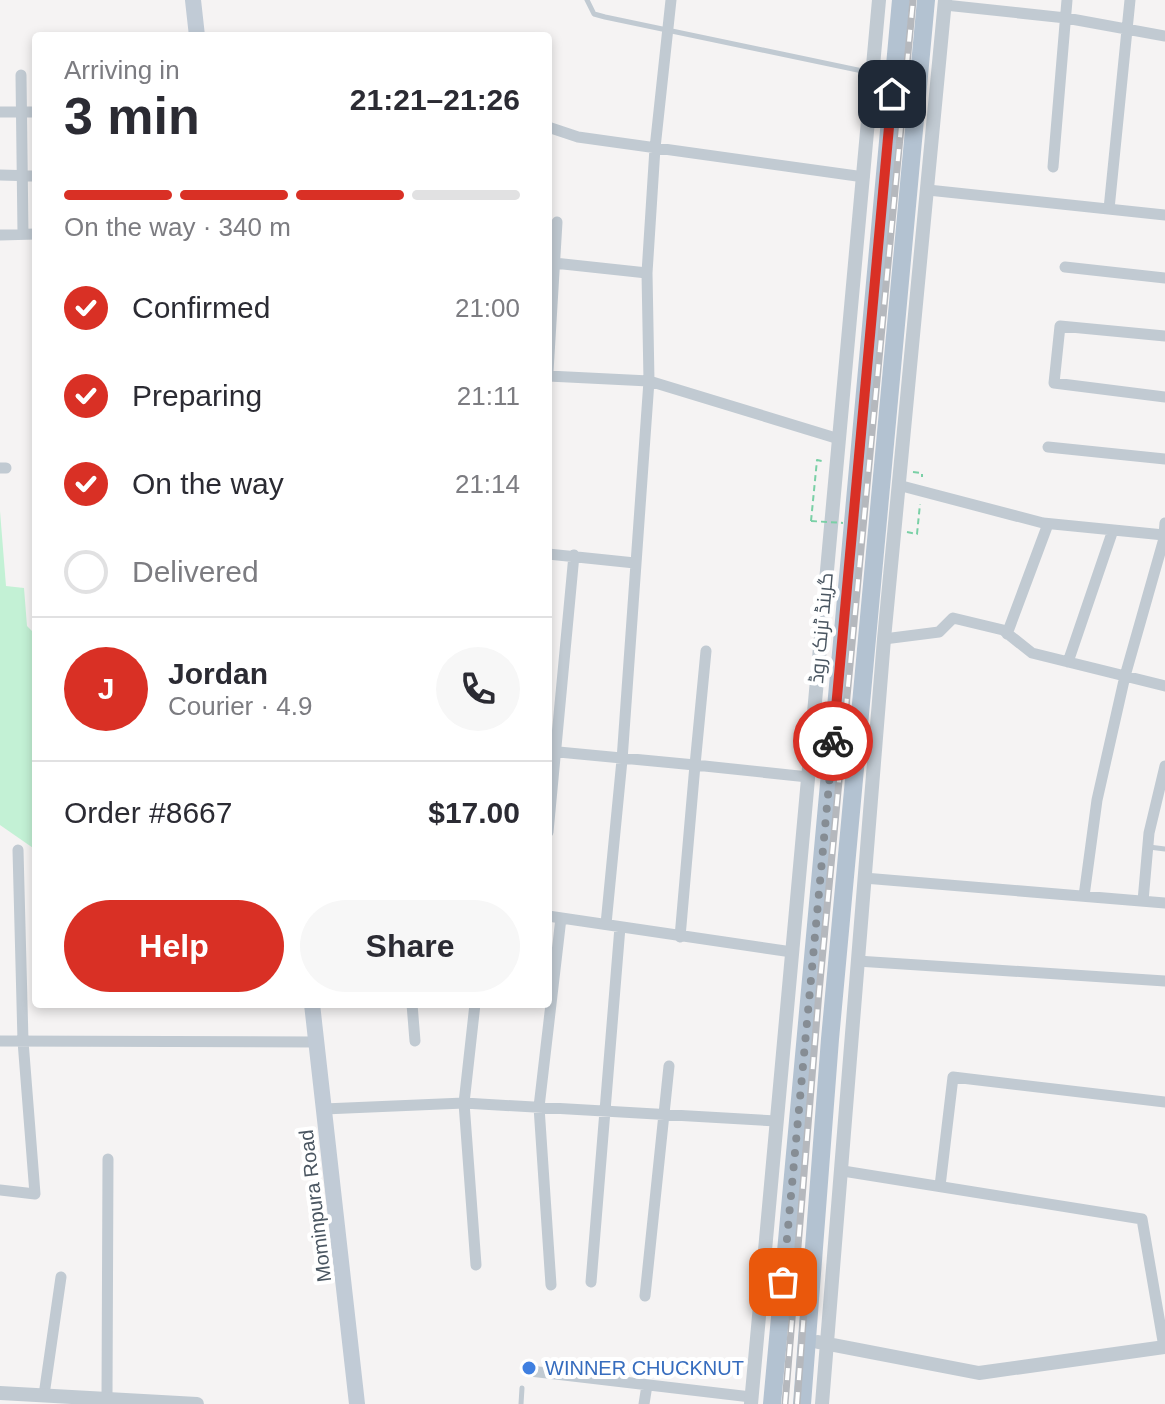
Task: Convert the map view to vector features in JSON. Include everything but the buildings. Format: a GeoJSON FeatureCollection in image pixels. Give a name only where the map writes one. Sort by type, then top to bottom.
{"type":"FeatureCollection","features":[{"type":"Feature","properties":{"kind":"main road"},"geometry":{"type":"LineString","coordinates":[[193,0],[197,32]]}},
{"type":"Feature","properties":{"kind":"main road","name":"گرینڈ ٹرنک روڈ"},"geometry":{"type":"LineString","coordinates":[[772,1404],[901,0]]}},
{"type":"Feature","properties":{"kind":"main road"},"geometry":{"type":"LineString","coordinates":[[802,1404],[830,1039],[926,0]]}},
{"type":"Feature","properties":{"kind":"main road","name":"Mominpura Road"},"geometry":{"type":"LineString","coordinates":[[312,1008],[357,1404]]}},
{"type":"Feature","properties":{"kind":"main road"},"geometry":{"type":"LineString","coordinates":[[806,1037],[830,1039]]}},
{"type":"Feature","properties":{"kind":"street"},"geometry":{"type":"LineString","coordinates":[[606,924],[622,760],[649,381],[647,273],[655,148],[671,0]]}},
{"type":"Feature","properties":{"kind":"street"},"geometry":{"type":"LineString","coordinates":[[530,1371],[751,1401],[879,0]]}},
{"type":"Feature","properties":{"kind":"street"},"geometry":{"type":"LineString","coordinates":[[1053,167],[1067,0]]}},
{"type":"Feature","properties":{"kind":"street"},"geometry":{"type":"LineString","coordinates":[[1109,209],[1130,0]]}},
{"type":"Feature","properties":{"kind":"street"},"geometry":{"type":"LineString","coordinates":[[822,1404],[884,639],[945,3],[1066,18],[1165,36]]}},
{"type":"Feature","properties":{"kind":"street"},"geometry":{"type":"LineString","coordinates":[[0,235],[30,234],[22,176],[21,75]]}},
{"type":"Feature","properties":{"kind":"street"},"geometry":{"type":"LineString","coordinates":[[0,112],[32,112]]}},
{"type":"Feature","properties":{"kind":"street"},"geometry":{"type":"LineString","coordinates":[[552,128],[578,137],[864,177]]}},
{"type":"Feature","properties":{"kind":"street"},"geometry":{"type":"LineString","coordinates":[[0,175],[32,176]]}},
{"type":"Feature","properties":{"kind":"street"},"geometry":{"type":"LineString","coordinates":[[928,190],[1165,215]]}},
{"type":"Feature","properties":{"kind":"street"},"geometry":{"type":"LineString","coordinates":[[552,300],[557,222]]}},
{"type":"Feature","properties":{"kind":"street"},"geometry":{"type":"LineString","coordinates":[[554,263],[647,273]]}},
{"type":"Feature","properties":{"kind":"street"},"geometry":{"type":"LineString","coordinates":[[1065,267],[1165,278]]}},
{"type":"Feature","properties":{"kind":"street"},"geometry":{"type":"LineString","coordinates":[[1165,336],[1060,326],[1054,383],[1165,397]]}},
{"type":"Feature","properties":{"kind":"street"},"geometry":{"type":"LineString","coordinates":[[892,359],[911,361]]}},
{"type":"Feature","properties":{"kind":"street"},"geometry":{"type":"LineString","coordinates":[[552,374],[649,381],[839,439]]}},
{"type":"Feature","properties":{"kind":"street"},"geometry":{"type":"LineString","coordinates":[[1048,447],[1165,459]]}},
{"type":"Feature","properties":{"kind":"street"},"geometry":{"type":"LineString","coordinates":[[898,485],[1048,524],[1165,531],[1125,676],[1097,800],[1084,896]]}},
{"type":"Feature","properties":{"kind":"street"},"geometry":{"type":"LineString","coordinates":[[1007,634],[1048,524]]}},
{"type":"Feature","properties":{"kind":"street"},"geometry":{"type":"LineString","coordinates":[[1068,662],[1113,530]]}},
{"type":"Feature","properties":{"kind":"street"},"geometry":{"type":"LineString","coordinates":[[552,554],[635,563]]}},
{"type":"Feature","properties":{"kind":"street"},"geometry":{"type":"LineString","coordinates":[[574,555],[552,752],[808,777]]}},
{"type":"Feature","properties":{"kind":"street"},"geometry":{"type":"LineString","coordinates":[[884,639],[939,632],[953,618],[1007,634],[1032,653],[1165,686]]}},
{"type":"Feature","properties":{"kind":"street"},"geometry":{"type":"LineString","coordinates":[[680,937],[706,651]]}},
{"type":"Feature","properties":{"kind":"street"},"geometry":{"type":"LineString","coordinates":[[1143,901],[1148,847],[1165,766]]}},
{"type":"Feature","properties":{"kind":"street"},"geometry":{"type":"LineString","coordinates":[[0,1190],[35,1194],[23,1041],[18,850]]}},
{"type":"Feature","properties":{"kind":"street"},"geometry":{"type":"LineString","coordinates":[[864,878],[1165,903]]}},
{"type":"Feature","properties":{"kind":"street"},"geometry":{"type":"LineString","coordinates":[[552,917],[792,952]]}},
{"type":"Feature","properties":{"kind":"street"},"geometry":{"type":"LineString","coordinates":[[552,995],[561,918]]}},
{"type":"Feature","properties":{"kind":"street"},"geometry":{"type":"LineString","coordinates":[[591,1282],[620,927]]}},
{"type":"Feature","properties":{"kind":"street"},"geometry":{"type":"LineString","coordinates":[[857,961],[1165,981]]}},
{"type":"Feature","properties":{"kind":"street"},"geometry":{"type":"LineString","coordinates":[[412,1008],[415,1041]]}},
{"type":"Feature","properties":{"kind":"street"},"geometry":{"type":"LineString","coordinates":[[475,1008],[464,1103],[476,1265]]}},
{"type":"Feature","properties":{"kind":"street"},"geometry":{"type":"LineString","coordinates":[[551,1008],[539,1107],[551,1285]]}},
{"type":"Feature","properties":{"kind":"street"},"geometry":{"type":"LineString","coordinates":[[0,1041],[316,1042]]}},
{"type":"Feature","properties":{"kind":"street"},"geometry":{"type":"LineString","coordinates":[[645,1296],[669,1066]]}},
{"type":"Feature","properties":{"kind":"street"},"geometry":{"type":"LineString","coordinates":[[940,1186],[953,1077],[1165,1102]]}},
{"type":"Feature","properties":{"kind":"street"},"geometry":{"type":"LineString","coordinates":[[324,1109],[464,1103],[777,1121]]}},
{"type":"Feature","properties":{"kind":"street"},"geometry":{"type":"LineString","coordinates":[[107,1397],[108,1159]]}},
{"type":"Feature","properties":{"kind":"street"},"geometry":{"type":"LineString","coordinates":[[809,1340],[979,1373],[1038,1368],[1164,1347],[1142,1219],[843,1171]]}},
{"type":"Feature","properties":{"kind":"street"},"geometry":{"type":"LineString","coordinates":[[54,1398],[61,1277]]}},
{"type":"Feature","properties":{"kind":"street"},"geometry":{"type":"LineString","coordinates":[[644,1404],[647,1385]]}},
{"type":"Feature","properties":{"kind":"street"},"geometry":{"type":"LineString","coordinates":[[0,1393],[197,1404]]}},
{"type":"Feature","properties":{"kind":"lane"},"geometry":{"type":"LineString","coordinates":[[587,0],[594,14],[873,73]]}},
{"type":"Feature","properties":{"kind":"lane"},"geometry":{"type":"LineString","coordinates":[[1148,847],[1165,849]]}},
{"type":"Feature","properties":{"kind":"lane"},"geometry":{"type":"LineString","coordinates":[[521,1404],[522,1388]]}},
{"type":"Feature","properties":{"kind":"path"},"geometry":{"type":"LineString","coordinates":[[817,460],[811,521],[843,523]]}},
{"type":"Feature","properties":{"kind":"green space"},"geometry":{"type":"Polygon","coordinates":[[[0,511],[6,586],[24,588],[27,626],[32,631],[32,847],[0,825],[0,511]]]}},
{"type":"Feature","properties":{"kind":"railway"},"geometry":{"type":"LineString","coordinates":[[785,1404],[819,992],[913,0]]}},
{"type":"Feature","properties":{"kind":"railway"},"geometry":{"type":"LineString","coordinates":[[797,1404],[804,1311]]}},
{"type":"Feature","properties":{"kind":"way so far"},"geometry":{"type":"LineString","coordinates":[[783,1282],[833,741]]}},
{"type":"Feature","properties":{"kind":"place","name":"WINNER CHUCKNUT"},"geometry":{"type":"Point","coordinates":[529,1368]}},
{"type":"Feature","properties":{"kind":"route"},"geometry":{"type":"LineString","coordinates":[[833,741],[892,94]]}}]}
